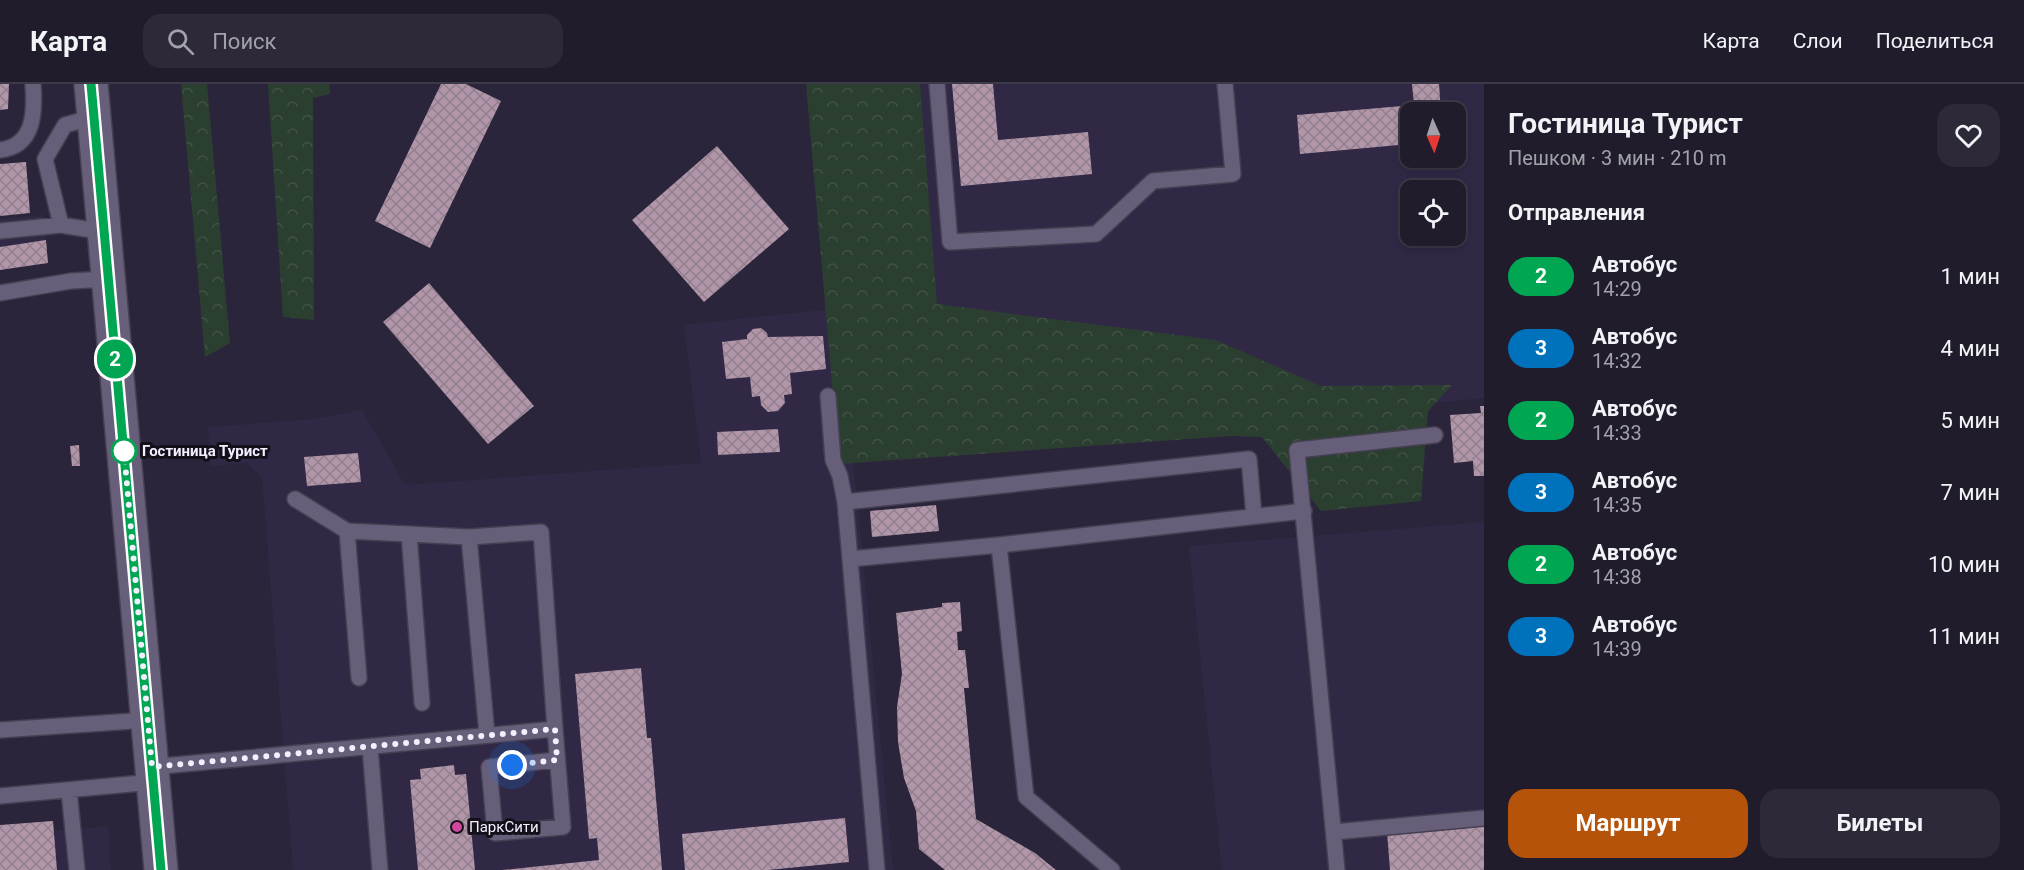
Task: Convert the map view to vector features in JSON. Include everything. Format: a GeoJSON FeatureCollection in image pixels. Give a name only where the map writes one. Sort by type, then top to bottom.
{"type":"FeatureCollection","features":[{"type":"Feature","properties":{"kind":"main road"},"geometry":{"type":"LineString","coordinates":[[94,97],[161,870]]}},
{"type":"Feature","properties":{"kind":"lane"},"geometry":{"type":"LineString","coordinates":[[0,150],[9,149],[29,133],[35,112],[33,84]]}},
{"type":"Feature","properties":{"kind":"lane"},"geometry":{"type":"LineString","coordinates":[[937,84],[950,242],[1096,234],[1153,181],[1233,174],[1225,84]]}},
{"type":"Feature","properties":{"kind":"lane"},"geometry":{"type":"LineString","coordinates":[[61,225],[45,159],[65,125],[94,97]]}},
{"type":"Feature","properties":{"kind":"lane"},"geometry":{"type":"LineString","coordinates":[[0,231],[61,225],[104,232]]}},
{"type":"Feature","properties":{"kind":"lane"},"geometry":{"type":"LineString","coordinates":[[0,293],[71,281],[108,279]]}},
{"type":"Feature","properties":{"kind":"lane"},"geometry":{"type":"LineString","coordinates":[[828,396],[833,460],[840,476],[845,502],[877,870]]}},
{"type":"Feature","properties":{"kind":"lane"},"geometry":{"type":"LineString","coordinates":[[1336,870],[1297,450],[1435,435]]}},
{"type":"Feature","properties":{"kind":"lane"},"geometry":{"type":"LineString","coordinates":[[845,502],[1249,459],[1254,516]]}},
{"type":"Feature","properties":{"kind":"lane"},"geometry":{"type":"LineString","coordinates":[[296,499],[347,531],[469,537],[541,532],[563,826],[495,833],[489,767],[557,760]]}},
{"type":"Feature","properties":{"kind":"lane"},"geometry":{"type":"LineString","coordinates":[[850,560],[1304,511]]}},
{"type":"Feature","properties":{"kind":"lane"},"geometry":{"type":"LineString","coordinates":[[347,531],[359,678]]}},
{"type":"Feature","properties":{"kind":"lane"},"geometry":{"type":"LineString","coordinates":[[409,534],[422,703]]}},
{"type":"Feature","properties":{"kind":"lane"},"geometry":{"type":"LineString","coordinates":[[469,537],[487,735]]}},
{"type":"Feature","properties":{"kind":"lane"},"geometry":{"type":"LineString","coordinates":[[999,545],[1026,797],[1112,870]]}},
{"type":"Feature","properties":{"kind":"lane"},"geometry":{"type":"LineString","coordinates":[[0,730],[148,720]]}},
{"type":"Feature","properties":{"kind":"lane"},"geometry":{"type":"LineString","coordinates":[[0,796],[69,791],[153,774],[370,747],[555,729]]}},
{"type":"Feature","properties":{"kind":"lane"},"geometry":{"type":"LineString","coordinates":[[370,747],[380,870]]}},
{"type":"Feature","properties":{"kind":"lane"},"geometry":{"type":"LineString","coordinates":[[69,791],[77,870]]}},
{"type":"Feature","properties":{"kind":"lane"},"geometry":{"type":"LineString","coordinates":[[1334,832],[1484,818]]}},
{"type":"Feature","properties":{"kind":"shaded area"},"geometry":{"type":"Polygon","coordinates":[[[823,84],[1484,84],[1484,398],[853,458],[893,870],[293,870],[262,477],[247,463],[211,466],[208,427],[314,419],[362,410],[405,485],[701,463],[684,325],[841,308],[823,84]]]}},
{"type":"Feature","properties":{"kind":"shaded area"},"geometry":{"type":"Polygon","coordinates":[[[43,215],[48,263],[0,270],[0,219],[43,215]]]}},
{"type":"Feature","properties":{"kind":"shaded area"},"geometry":{"type":"Polygon","coordinates":[[[1484,522],[1484,870],[1222,870],[1189,546],[1484,522]]]}},
{"type":"Feature","properties":{"kind":"shaded area"},"geometry":{"type":"Polygon","coordinates":[[[53,821],[54,831],[108,826],[111,870],[0,870],[0,825],[53,821]]]}},
{"type":"Feature","properties":{"kind":"green space"},"geometry":{"type":"Polygon","coordinates":[[[181,84],[207,84],[230,343],[205,357],[181,84]]]}},
{"type":"Feature","properties":{"kind":"green space"},"geometry":{"type":"Polygon","coordinates":[[[268,84],[329,84],[330,94],[313,98],[314,320],[283,317],[268,84]]]}},
{"type":"Feature","properties":{"kind":"green space"},"geometry":{"type":"Polygon","coordinates":[[[806,84],[920,84],[937,304],[1216,340],[1321,386],[1452,385],[1428,411],[1421,501],[1321,511],[1262,437],[1231,436],[839,464],[806,84]]]}},
{"type":"Feature","properties":{"kind":"building"},"geometry":{"type":"Polygon","coordinates":[[[0,84],[9,84],[8,109],[0,110],[0,84]]]}},
{"type":"Feature","properties":{"kind":"building"},"geometry":{"type":"Polygon","coordinates":[[[441,84],[466,84],[501,101],[430,248],[375,221],[441,84]]]}},
{"type":"Feature","properties":{"kind":"building"},"geometry":{"type":"Polygon","coordinates":[[[952,84],[993,84],[998,140],[1088,132],[1092,174],[961,186],[952,84]]]}},
{"type":"Feature","properties":{"kind":"building"},"geometry":{"type":"Polygon","coordinates":[[[1412,84],[1439,84],[1440,102],[1414,102],[1412,84]]]}},
{"type":"Feature","properties":{"kind":"building"},"geometry":{"type":"Polygon","coordinates":[[[1400,106],[1400,145],[1300,154],[1297,115],[1400,106]]]}},
{"type":"Feature","properties":{"kind":"building"},"geometry":{"type":"Polygon","coordinates":[[[717,146],[789,229],[704,302],[632,220],[717,146]]]}},
{"type":"Feature","properties":{"kind":"building"},"geometry":{"type":"Polygon","coordinates":[[[26,162],[30,213],[0,216],[0,164],[26,162]]]}},
{"type":"Feature","properties":{"kind":"building"},"geometry":{"type":"Polygon","coordinates":[[[46,240],[48,263],[0,270],[0,247],[46,240]]]}},
{"type":"Feature","properties":{"kind":"building"},"geometry":{"type":"Polygon","coordinates":[[[429,283],[534,406],[488,444],[383,322],[429,283]]]}},
{"type":"Feature","properties":{"kind":"building"},"geometry":{"type":"Polygon","coordinates":[[[761,328],[768,337],[823,336],[826,369],[790,373],[792,394],[784,395],[785,403],[778,411],[768,412],[761,405],[760,396],[752,397],[750,377],[726,379],[722,342],[747,339],[747,335],[753,329],[761,328]]]}},
{"type":"Feature","properties":{"kind":"building"},"geometry":{"type":"Polygon","coordinates":[[[1480,406],[1484,406],[1484,476],[1474,476],[1473,461],[1454,463],[1450,415],[1481,413],[1480,406]]]}},
{"type":"Feature","properties":{"kind":"building"},"geometry":{"type":"Polygon","coordinates":[[[778,429],[780,452],[718,455],[717,432],[778,429]]]}},
{"type":"Feature","properties":{"kind":"building"},"geometry":{"type":"Polygon","coordinates":[[[79,445],[80,466],[72,466],[70,446],[79,445]]]}},
{"type":"Feature","properties":{"kind":"building"},"geometry":{"type":"Polygon","coordinates":[[[358,453],[361,482],[307,486],[304,457],[358,453]]]}},
{"type":"Feature","properties":{"kind":"building"},"geometry":{"type":"Polygon","coordinates":[[[936,505],[939,531],[872,537],[870,511],[936,505]]]}},
{"type":"Feature","properties":{"kind":"building"},"geometry":{"type":"Polygon","coordinates":[[[960,602],[962,631],[957,632],[958,650],[965,650],[969,688],[964,688],[976,819],[1035,853],[1056,870],[945,870],[919,849],[916,811],[904,778],[898,742],[897,707],[902,674],[896,613],[942,607],[942,603],[960,602]]]}},
{"type":"Feature","properties":{"kind":"building"},"geometry":{"type":"Polygon","coordinates":[[[641,668],[647,738],[651,738],[662,870],[502,870],[599,860],[597,838],[589,839],[575,674],[641,668]]]}},
{"type":"Feature","properties":{"kind":"building"},"geometry":{"type":"Polygon","coordinates":[[[454,765],[455,775],[466,774],[475,870],[418,870],[410,780],[421,779],[420,769],[454,765]]]}},
{"type":"Feature","properties":{"kind":"building"},"geometry":{"type":"Polygon","coordinates":[[[845,818],[849,862],[768,870],[685,870],[682,834],[845,818]]]}},
{"type":"Feature","properties":{"kind":"building"},"geometry":{"type":"Polygon","coordinates":[[[53,821],[57,870],[0,870],[0,825],[53,821]]]}},
{"type":"Feature","properties":{"kind":"building"},"geometry":{"type":"Polygon","coordinates":[[[1484,824],[1484,870],[1390,870],[1387,832],[1484,824]]]}},
{"type":"Feature","properties":{"kind":"bus line","name":"2"},"geometry":{"type":"LineString","coordinates":[[91,84],[161,870]]}},
{"type":"Feature","properties":{"kind":"place","name":"Гостиница Турист"},"geometry":{"type":"Point","coordinates":[124,451]}},
{"type":"Feature","properties":{"kind":"place","name":"ПаркСити"},"geometry":{"type":"Point","coordinates":[457,827]}},
{"type":"Feature","properties":{"kind":"route"},"geometry":{"type":"LineString","coordinates":[[124,451],[152,767],[555,729],[557,760],[512,765]]}}]}
